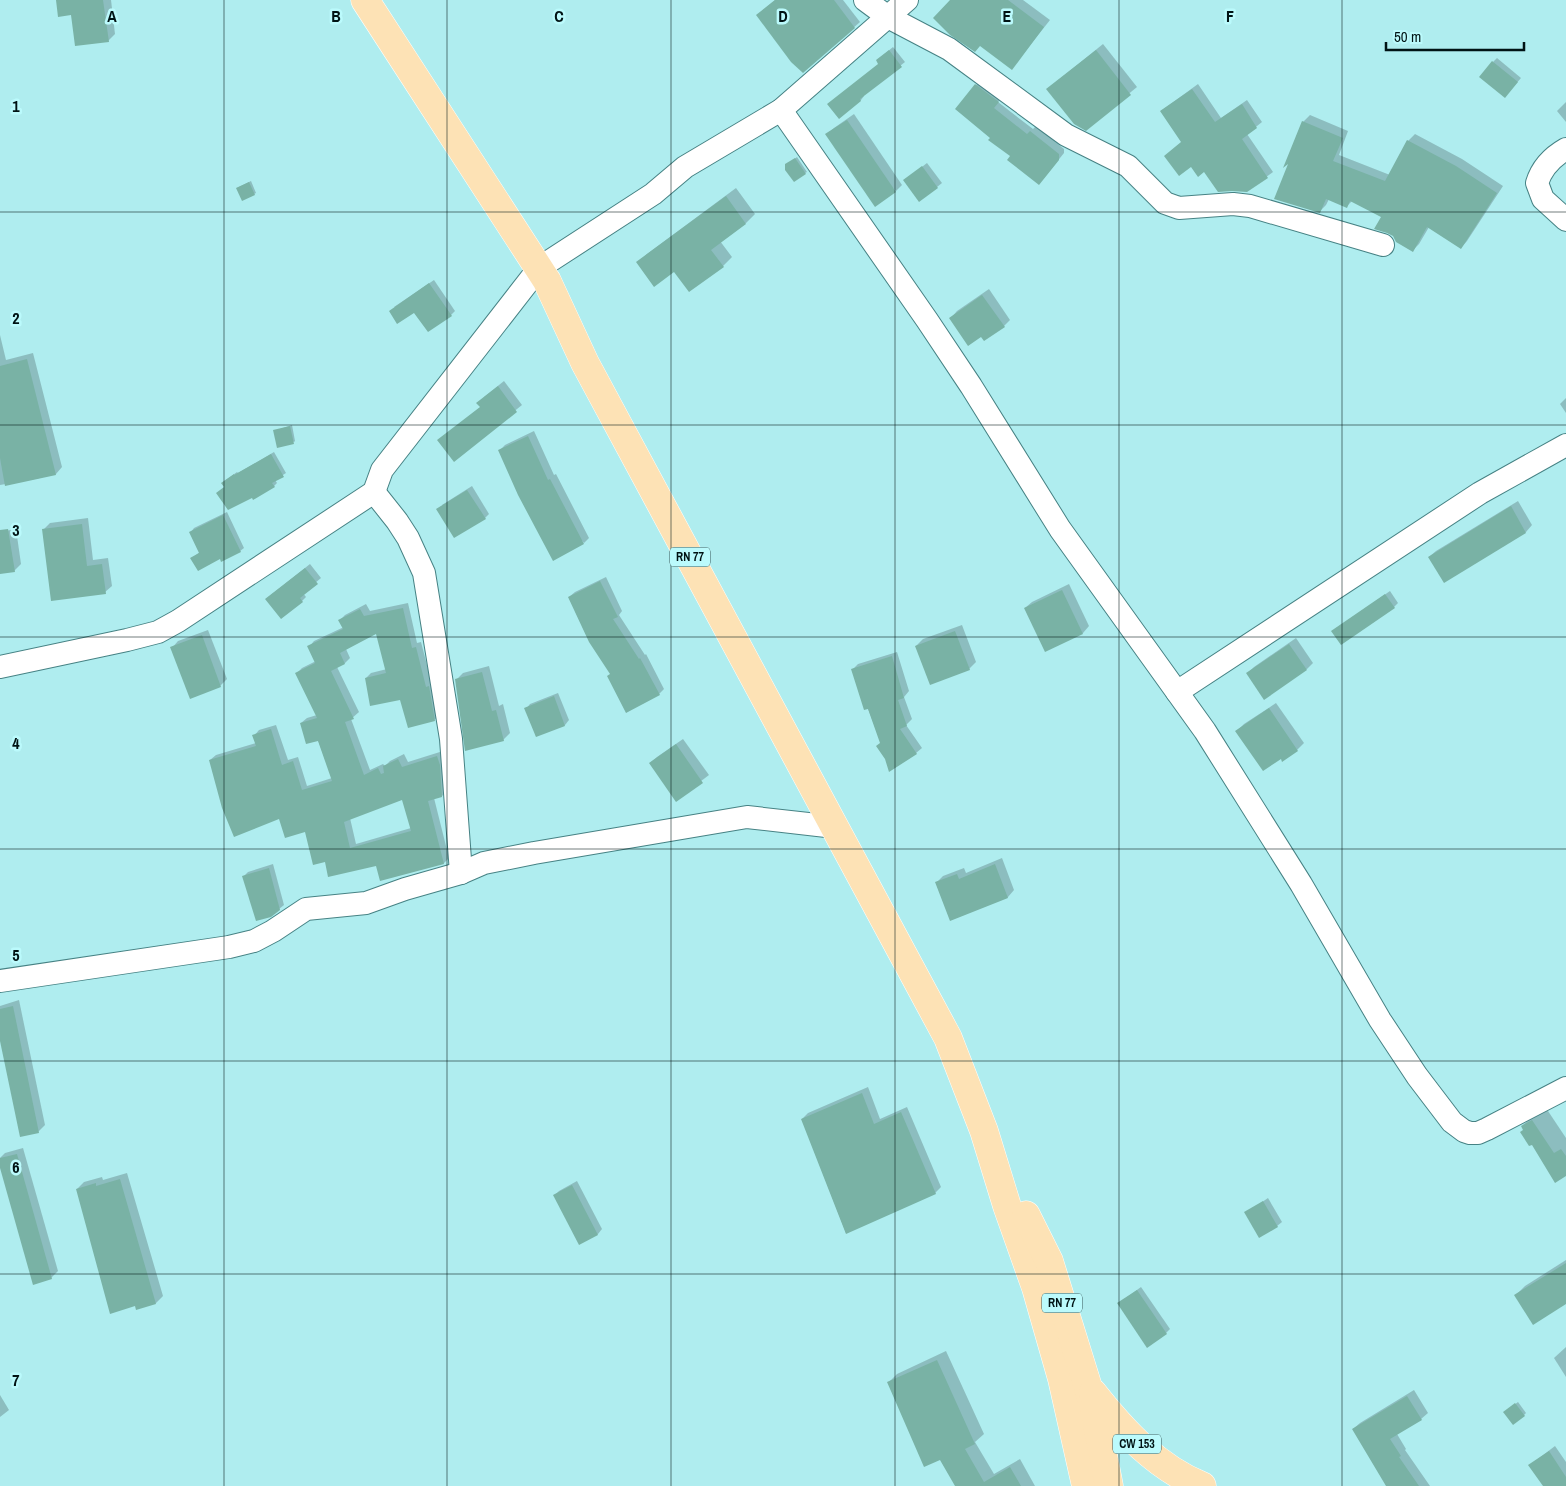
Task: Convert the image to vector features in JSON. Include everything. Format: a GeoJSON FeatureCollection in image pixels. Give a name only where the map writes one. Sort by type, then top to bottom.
{"type":"FeatureCollection","features":[{"type":"Feature","properties":{"kind":"main road","name":"RN 77"},"geometry":{"type":"LineString","coordinates":[[365,0],[547,281],[586,362],[948,1038],[984,1131],[1007,1206],[1039,1297],[1062,1379],[1086,1486]]}},
{"type":"Feature","properties":{"kind":"main road","name":"RN 77"},"geometry":{"type":"LineString","coordinates":[[984,1131],[1049,1261],[1093,1402],[1109,1486]]}},
{"type":"Feature","properties":{"kind":"main road","name":"CW 153"},"geometry":{"type":"LineString","coordinates":[[1088,1386],[1120,1426],[1141,1448],[1162,1464],[1201,1486]]}},
{"type":"Feature","properties":{"kind":"main road"},"geometry":{"type":"LineString","coordinates":[[1194,1486],[1201,1486]]}},
{"type":"Feature","properties":{"kind":"street"},"geometry":{"type":"LineString","coordinates":[[865,0],[888,17],[949,49],[1066,135],[1128,166],[1166,203],[1173,207],[1233,204],[1250,206],[1383,245]]}},
{"type":"Feature","properties":{"kind":"street"},"geometry":{"type":"LineString","coordinates":[[0,666],[158,632],[178,621],[374,492],[382,470],[539,268],[653,194],[685,167],[780,110],[907,0]]}},
{"type":"Feature","properties":{"kind":"street"},"geometry":{"type":"LineString","coordinates":[[780,110],[927,320],[971,386],[1060,529],[1205,731],[1301,884],[1380,1020],[1417,1076],[1452,1122],[1464,1131],[1478,1133],[1566,1088]]}},
{"type":"Feature","properties":{"kind":"street"},"geometry":{"type":"LineString","coordinates":[[1566,149],[1555,155],[1546,165],[1537,183],[1544,199],[1566,220]]}},
{"type":"Feature","properties":{"kind":"street"},"geometry":{"type":"LineString","coordinates":[[1177,692],[1480,493],[1566,445]]}},
{"type":"Feature","properties":{"kind":"street"},"geometry":{"type":"LineString","coordinates":[[374,492],[408,538],[424,573],[451,739],[461,874]]}},
{"type":"Feature","properties":{"kind":"street"},"geometry":{"type":"LineString","coordinates":[[0,981],[229,947],[254,941],[306,909],[366,903],[404,889],[461,874],[484,863],[731,818],[747,817],[836,827]]}},
{"type":"Feature","properties":{"kind":"building"},"geometry":{"type":"Polygon","coordinates":[[[56,0],[103,0],[109,42],[75,46],[71,15],[58,17],[56,0]]]}},
{"type":"Feature","properties":{"kind":"building"},"geometry":{"type":"Polygon","coordinates":[[[775,0],[834,0],[855,28],[803,73],[791,62],[756,15],[775,0]]]}},
{"type":"Feature","properties":{"kind":"building"},"geometry":{"type":"Polygon","coordinates":[[[950,0],[1008,0],[1044,27],[1012,70],[980,46],[975,52],[950,35],[933,18],[950,0]]]}},
{"type":"Feature","properties":{"kind":"building"},"geometry":{"type":"Polygon","coordinates":[[[889,50],[902,67],[860,99],[861,101],[839,119],[827,104],[878,64],[876,60],[889,50]]]}},
{"type":"Feature","properties":{"kind":"building"},"geometry":{"type":"Polygon","coordinates":[[[1096,50],[1131,95],[1086,131],[1074,124],[1046,89],[1096,50]]]}},
{"type":"Feature","properties":{"kind":"building"},"geometry":{"type":"Polygon","coordinates":[[[1492,61],[1518,82],[1505,98],[1479,77],[1492,61]]]}},
{"type":"Feature","properties":{"kind":"building"},"geometry":{"type":"Polygon","coordinates":[[[975,84],[999,102],[994,108],[1027,134],[1030,131],[1059,154],[1059,160],[1039,185],[1007,160],[1010,156],[988,140],[990,138],[955,109],[975,84]]]}},
{"type":"Feature","properties":{"kind":"building"},"geometry":{"type":"Polygon","coordinates":[[[1192,89],[1215,122],[1242,104],[1257,128],[1242,139],[1268,178],[1247,192],[1218,192],[1204,172],[1198,177],[1191,167],[1179,176],[1164,156],[1181,142],[1160,111],[1192,89]]]}},
{"type":"Feature","properties":{"kind":"building"},"geometry":{"type":"Polygon","coordinates":[[[847,120],[896,192],[875,207],[825,134],[847,120]]]}},
{"type":"Feature","properties":{"kind":"building"},"geometry":{"type":"Polygon","coordinates":[[[1302,121],[1343,138],[1333,161],[1385,181],[1407,140],[1456,166],[1497,193],[1461,249],[1427,227],[1413,252],[1396,242],[1393,236],[1374,229],[1381,217],[1350,201],[1347,208],[1326,199],[1320,213],[1274,199],[1288,164],[1283,168],[1302,121]]]}},
{"type":"Feature","properties":{"kind":"building"},"geometry":{"type":"Polygon","coordinates":[[[795,158],[806,174],[794,182],[785,170],[785,164],[795,158]]]}},
{"type":"Feature","properties":{"kind":"building"},"geometry":{"type":"Polygon","coordinates":[[[922,166],[938,188],[919,202],[903,180],[922,166]]]}},
{"type":"Feature","properties":{"kind":"building"},"geometry":{"type":"Polygon","coordinates":[[[249,182],[255,195],[242,201],[236,188],[249,182]]]}},
{"type":"Feature","properties":{"kind":"building"},"geometry":{"type":"Polygon","coordinates":[[[726,196],[746,224],[711,250],[724,267],[689,292],[674,272],[654,287],[636,262],[726,196]]]}},
{"type":"Feature","properties":{"kind":"building"},"geometry":{"type":"Polygon","coordinates":[[[429,283],[452,316],[428,332],[414,313],[397,324],[389,311],[429,283]]]}},
{"type":"Feature","properties":{"kind":"building"},"geometry":{"type":"Polygon","coordinates":[[[982,295],[1005,327],[984,341],[981,337],[968,346],[949,318],[982,295]]]}},
{"type":"Feature","properties":{"kind":"building"},"geometry":{"type":"Polygon","coordinates":[[[27,359],[56,475],[5,486],[0,458],[0,366],[27,359]]]}},
{"type":"Feature","properties":{"kind":"building"},"geometry":{"type":"Polygon","coordinates":[[[498,386],[517,412],[454,462],[437,440],[480,407],[476,403],[498,386]]]}},
{"type":"Feature","properties":{"kind":"building"},"geometry":{"type":"Polygon","coordinates":[[[290,426],[294,444],[277,448],[273,430],[290,426]]]}},
{"type":"Feature","properties":{"kind":"building"},"geometry":{"type":"Polygon","coordinates":[[[528,436],[548,480],[550,479],[584,544],[553,561],[518,495],[498,450],[528,436]]]}},
{"type":"Feature","properties":{"kind":"building"},"geometry":{"type":"Polygon","coordinates":[[[271,454],[284,477],[272,483],[275,487],[253,500],[252,498],[228,510],[216,493],[224,487],[221,483],[271,454]]]}},
{"type":"Feature","properties":{"kind":"building"},"geometry":{"type":"Polygon","coordinates":[[[467,490],[486,519],[454,538],[436,509],[467,490]]]}},
{"type":"Feature","properties":{"kind":"building"},"geometry":{"type":"Polygon","coordinates":[[[1511,506],[1526,533],[1444,583],[1428,557],[1511,506]]]}},
{"type":"Feature","properties":{"kind":"building"},"geometry":{"type":"Polygon","coordinates":[[[223,515],[241,552],[221,562],[220,559],[198,571],[190,558],[199,553],[189,532],[223,515]]]}},
{"type":"Feature","properties":{"kind":"building"},"geometry":{"type":"Polygon","coordinates":[[[82,524],[87,566],[102,564],[106,594],[51,601],[42,529],[82,524]]]}},
{"type":"Feature","properties":{"kind":"building"},"geometry":{"type":"Polygon","coordinates":[[[8,529],[15,572],[0,574],[0,530],[8,529]]]}},
{"type":"Feature","properties":{"kind":"building"},"geometry":{"type":"Polygon","coordinates":[[[305,568],[318,584],[300,598],[303,602],[281,619],[265,599],[305,568]]]}},
{"type":"Feature","properties":{"kind":"building"},"geometry":{"type":"Polygon","coordinates":[[[600,581],[618,617],[613,619],[640,658],[660,695],[626,713],[607,676],[610,674],[589,642],[568,597],[600,581]]]}},
{"type":"Feature","properties":{"kind":"building"},"geometry":{"type":"Polygon","coordinates":[[[1062,590],[1083,634],[1045,652],[1024,608],[1062,590]]]}},
{"type":"Feature","properties":{"kind":"building"},"geometry":{"type":"Polygon","coordinates":[[[1385,594],[1395,608],[1341,645],[1331,631],[1385,594]]]}},
{"type":"Feature","properties":{"kind":"building"},"geometry":{"type":"Polygon","coordinates":[[[403,608],[412,648],[416,647],[426,687],[429,686],[435,721],[408,728],[400,700],[370,706],[365,678],[386,673],[376,634],[340,653],[345,664],[331,671],[354,719],[345,722],[364,775],[378,768],[381,774],[384,773],[383,766],[398,759],[402,767],[437,756],[440,765],[442,797],[428,801],[444,864],[380,881],[376,866],[328,877],[325,862],[313,865],[305,832],[285,838],[279,819],[234,837],[222,808],[209,760],[256,746],[252,735],[271,729],[282,765],[293,761],[302,790],[332,781],[318,741],[306,744],[300,723],[317,718],[295,673],[315,663],[307,646],[343,629],[338,620],[360,609],[364,616],[403,608]],[[402,800],[344,822],[350,848],[411,831],[402,800]]]}},
{"type":"Feature","properties":{"kind":"building"},"geometry":{"type":"Polygon","coordinates":[[[955,631],[970,670],[930,685],[915,646],[955,631]]]}},
{"type":"Feature","properties":{"kind":"building"},"geometry":{"type":"Polygon","coordinates":[[[202,635],[221,687],[190,699],[170,647],[202,635]]]}},
{"type":"Feature","properties":{"kind":"building"},"geometry":{"type":"Polygon","coordinates":[[[1289,644],[1307,670],[1264,700],[1246,673],[1289,644]]]}},
{"type":"Feature","properties":{"kind":"building"},"geometry":{"type":"Polygon","coordinates":[[[892,656],[904,698],[898,700],[907,726],[900,729],[917,754],[889,772],[885,759],[876,746],[880,743],[868,709],[864,710],[851,669],[892,656]]]}},
{"type":"Feature","properties":{"kind":"building"},"geometry":{"type":"Polygon","coordinates":[[[482,672],[492,711],[496,710],[504,741],[465,751],[455,679],[482,672]]]}},
{"type":"Feature","properties":{"kind":"building"},"geometry":{"type":"Polygon","coordinates":[[[554,696],[565,726],[536,737],[524,708],[554,696]]]}},
{"type":"Feature","properties":{"kind":"building"},"geometry":{"type":"Polygon","coordinates":[[[1269,708],[1298,751],[1282,762],[1281,759],[1263,771],[1235,731],[1269,708]]]}},
{"type":"Feature","properties":{"kind":"building"},"geometry":{"type":"Polygon","coordinates":[[[676,744],[703,783],[676,802],[649,763],[676,744]]]}},
{"type":"Feature","properties":{"kind":"building"},"geometry":{"type":"Polygon","coordinates":[[[995,864],[1008,898],[950,921],[935,882],[957,874],[959,879],[995,864]]]}},
{"type":"Feature","properties":{"kind":"building"},"geometry":{"type":"Polygon","coordinates":[[[269,868],[280,910],[271,917],[256,921],[242,876],[269,868]]]}},
{"type":"Feature","properties":{"kind":"building"},"geometry":{"type":"Polygon","coordinates":[[[13,1006],[39,1133],[20,1137],[0,1041],[0,1009],[13,1006]]]}},
{"type":"Feature","properties":{"kind":"building"},"geometry":{"type":"Polygon","coordinates":[[[862,1093],[874,1124],[901,1112],[936,1194],[846,1234],[801,1119],[862,1093]]]}},
{"type":"Feature","properties":{"kind":"building"},"geometry":{"type":"Polygon","coordinates":[[[1532,1120],[1554,1153],[1561,1149],[1566,1156],[1566,1176],[1555,1183],[1532,1145],[1529,1146],[1520,1132],[1523,1130],[1521,1126],[1532,1120]]]}},
{"type":"Feature","properties":{"kind":"building"},"geometry":{"type":"Polygon","coordinates":[[[17,1154],[52,1279],[33,1285],[0,1168],[0,1158],[17,1154]]]}},
{"type":"Feature","properties":{"kind":"building"},"geometry":{"type":"Polygon","coordinates":[[[120,1179],[156,1304],[136,1310],[135,1306],[110,1314],[76,1189],[96,1183],[96,1186],[120,1179]]]}},
{"type":"Feature","properties":{"kind":"building"},"geometry":{"type":"Polygon","coordinates":[[[572,1185],[598,1235],[579,1245],[553,1195],[572,1185]]]}},
{"type":"Feature","properties":{"kind":"building"},"geometry":{"type":"Polygon","coordinates":[[[1263,1201],[1278,1227],[1259,1238],[1244,1212],[1263,1201]]]}},
{"type":"Feature","properties":{"kind":"building"},"geometry":{"type":"Polygon","coordinates":[[[1566,1263],[1566,1304],[1533,1325],[1514,1295],[1566,1263]]]}},
{"type":"Feature","properties":{"kind":"building"},"geometry":{"type":"Polygon","coordinates":[[[1137,1290],[1167,1334],[1147,1348],[1117,1303],[1137,1290]]]}},
{"type":"Feature","properties":{"kind":"building"},"geometry":{"type":"Polygon","coordinates":[[[937,1360],[975,1444],[965,1449],[984,1482],[1010,1467],[1021,1486],[955,1486],[940,1460],[924,1467],[887,1382],[937,1360]]]}},
{"type":"Feature","properties":{"kind":"building"},"geometry":{"type":"Polygon","coordinates":[[[1407,1396],[1422,1420],[1390,1439],[1401,1456],[1399,1457],[1419,1486],[1386,1486],[1352,1429],[1407,1396]]]}},
{"type":"Feature","properties":{"kind":"building"},"geometry":{"type":"Polygon","coordinates":[[[1515,1403],[1525,1416],[1513,1425],[1503,1412],[1515,1403]]]}},
{"type":"Feature","properties":{"kind":"building"},"geometry":{"type":"Polygon","coordinates":[[[1549,1451],[1566,1477],[1566,1486],[1543,1486],[1528,1465],[1549,1451]]]}}]}
